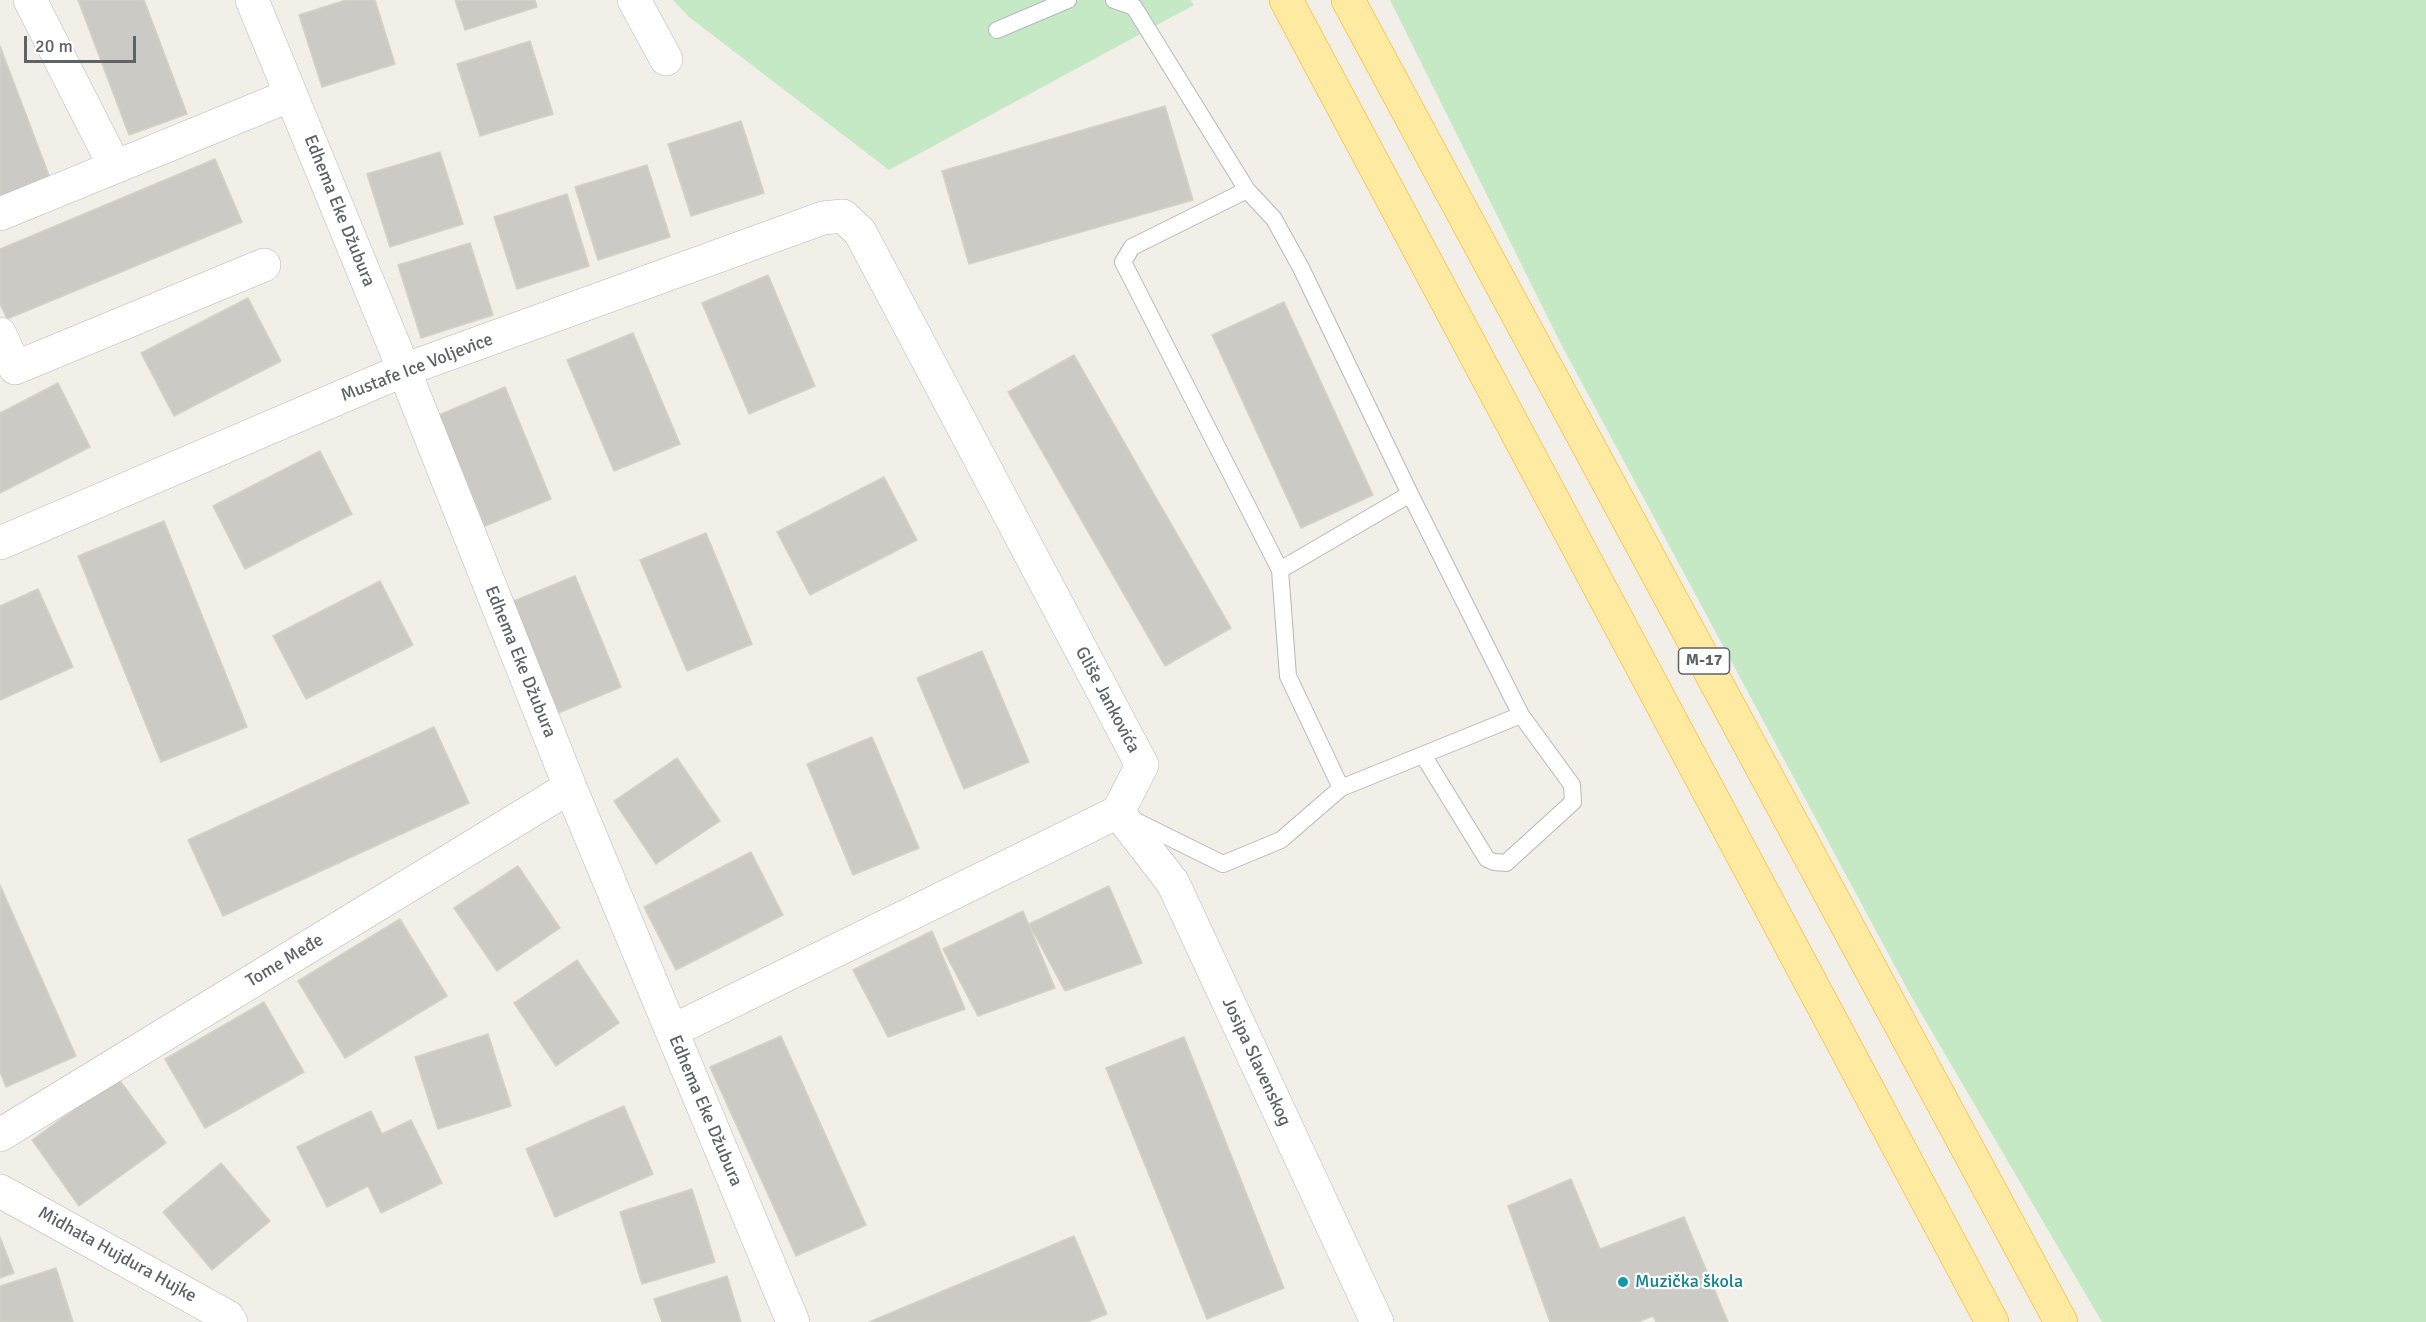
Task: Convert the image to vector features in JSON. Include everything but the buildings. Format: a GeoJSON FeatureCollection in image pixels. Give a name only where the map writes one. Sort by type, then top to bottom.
{"type":"FeatureCollection","features":[{"type":"Feature","properties":{"kind":"highway"},"geometry":{"type":"LineString","coordinates":[[1286,0],[1992,1322]]}},
{"type":"Feature","properties":{"kind":"highway","name":"M-17"},"geometry":{"type":"LineString","coordinates":[[1348,0],[2061,1322]]}},
{"type":"Feature","properties":{"kind":"street"},"geometry":{"type":"LineString","coordinates":[[30,0],[115,167]]}},
{"type":"Feature","properties":{"kind":"street","name":"Edhema Eke Džubura"},"geometry":{"type":"LineString","coordinates":[[252,0],[404,370],[570,787],[793,1322]]}},
{"type":"Feature","properties":{"kind":"street"},"geometry":{"type":"LineString","coordinates":[[634,0],[666,58]]}},
{"type":"Feature","properties":{"kind":"street"},"geometry":{"type":"LineString","coordinates":[[0,214],[291,95]]}},
{"type":"Feature","properties":{"kind":"street","name":"Mustafe Ice Voljevice"},"geometry":{"type":"LineString","coordinates":[[0,543],[404,370],[823,218],[843,216]]}},
{"type":"Feature","properties":{"kind":"street","name":"Gliše Jankovića"},"geometry":{"type":"LineString","coordinates":[[843,216],[860,232],[1142,765],[1118,812]]}},
{"type":"Feature","properties":{"kind":"street"},"geometry":{"type":"LineString","coordinates":[[0,334],[8,371],[264,265]]}},
{"type":"Feature","properties":{"kind":"street","name":"Tome Međe"},"geometry":{"type":"LineString","coordinates":[[0,1135],[570,787]]}},
{"type":"Feature","properties":{"kind":"street"},"geometry":{"type":"LineString","coordinates":[[672,1031],[1118,812]]}},
{"type":"Feature","properties":{"kind":"street","name":"Josipa Slavenskog"},"geometry":{"type":"LineString","coordinates":[[1118,812],[1173,883],[1377,1322]]}},
{"type":"Feature","properties":{"kind":"street","name":"Midhata Hujdura Hujke"},"geometry":{"type":"LineString","coordinates":[[0,1191],[228,1317],[231,1322]]}},
{"type":"Feature","properties":{"kind":"lane"},"geometry":{"type":"LineString","coordinates":[[997,30],[1068,0]]}},
{"type":"Feature","properties":{"kind":"lane"},"geometry":{"type":"LineString","coordinates":[[1114,0],[1134,7],[1247,190],[1274,219],[1301,268],[1410,494],[1521,715],[1572,785],[1573,802],[1506,863],[1487,859],[1423,755]]}},
{"type":"Feature","properties":{"kind":"lane"},"geometry":{"type":"LineString","coordinates":[[1247,190],[1132,247],[1123,262],[1280,570],[1288,676],[1341,788]]}},
{"type":"Feature","properties":{"kind":"lane"},"geometry":{"type":"LineString","coordinates":[[1280,570],[1410,494]]}},
{"type":"Feature","properties":{"kind":"lane"},"geometry":{"type":"LineString","coordinates":[[1118,812],[1223,864],[1281,840],[1341,788],[1521,715]]}},
{"type":"Feature","properties":{"kind":"green space"},"geometry":{"type":"Polygon","coordinates":[[[673,0],[1190,0],[1194,5],[889,170],[689,17],[673,0]]]}},
{"type":"Feature","properties":{"kind":"green space"},"geometry":{"type":"Polygon","coordinates":[[[1390,0],[2426,0],[2426,1322],[2102,1322],[1911,996],[1561,344],[1390,0]]]}},
{"type":"Feature","properties":{"kind":"place","name":"Muzička škola"},"geometry":{"type":"Point","coordinates":[1623,1282]}}]}
